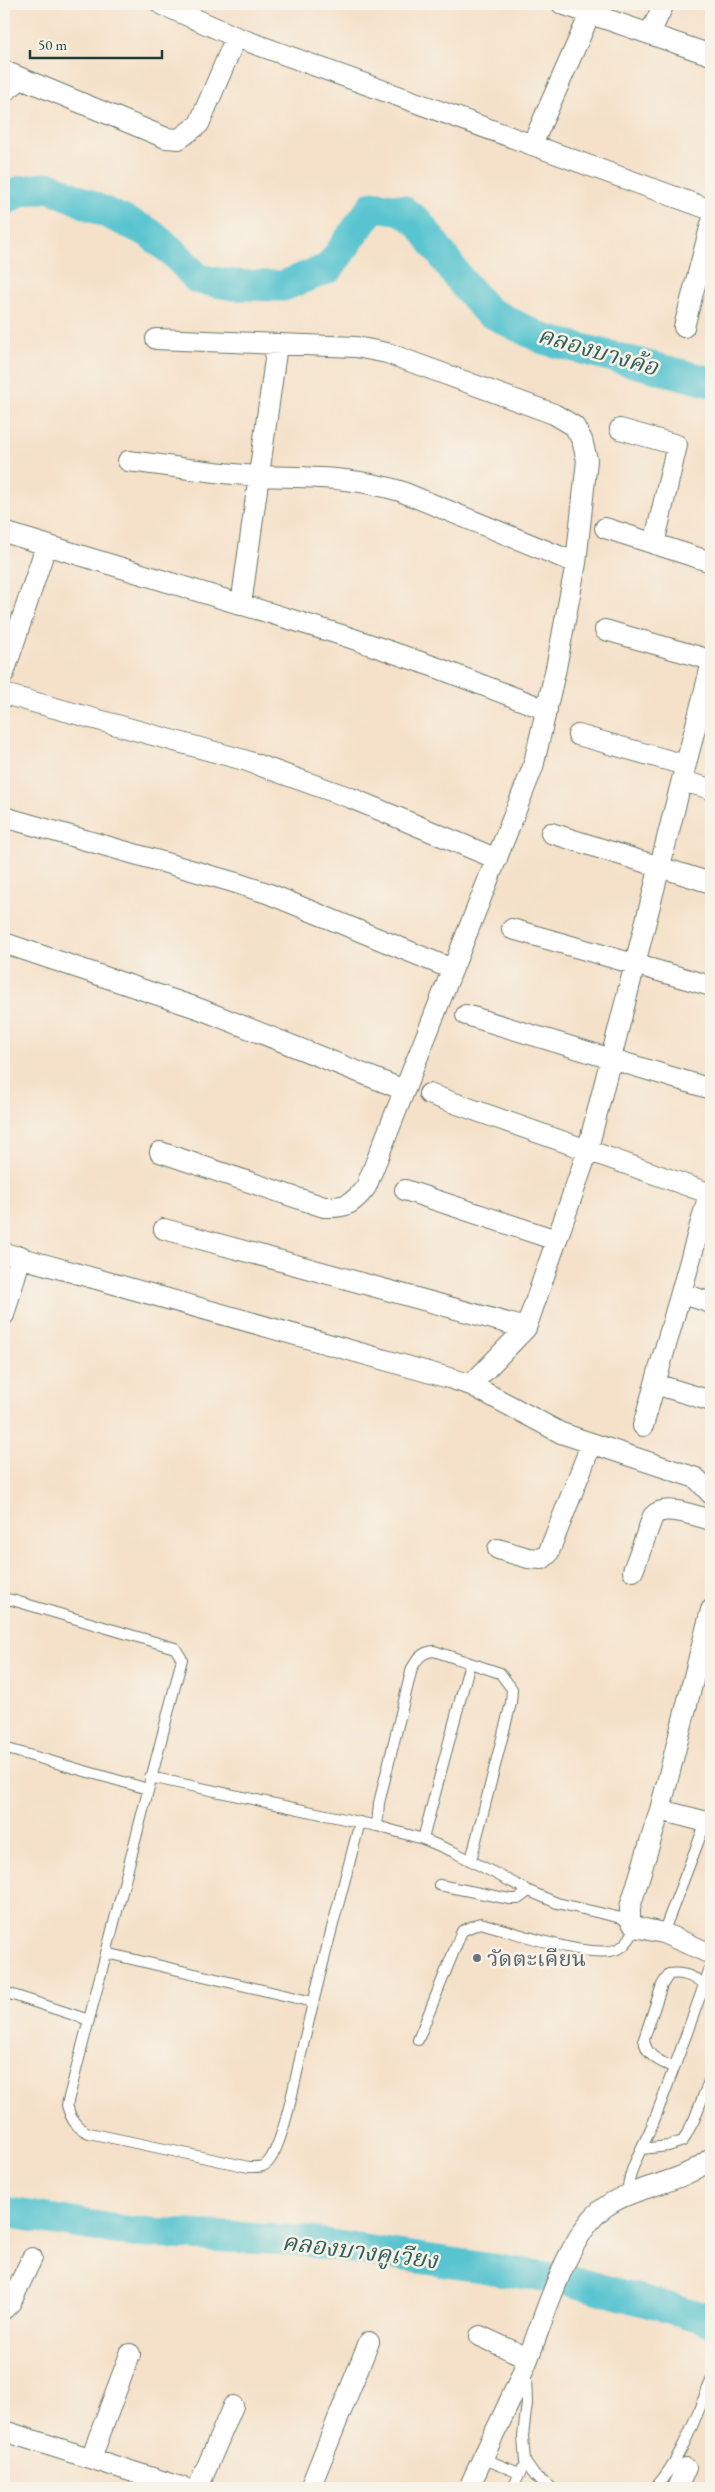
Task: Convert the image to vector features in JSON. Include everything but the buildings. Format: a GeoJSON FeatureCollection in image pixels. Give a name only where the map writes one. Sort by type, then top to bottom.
{"type":"FeatureCollection","features":[{"type":"Feature","properties":{"kind":"street"},"geometry":{"type":"LineString","coordinates":[[161,4],[236,37],[711,210]]}},
{"type":"Feature","properties":{"kind":"street"},"geometry":{"type":"LineString","coordinates":[[562,4],[711,55]]}},
{"type":"Feature","properties":{"kind":"street"},"geometry":{"type":"LineString","coordinates":[[650,33],[664,4]]}},
{"type":"Feature","properties":{"kind":"street"},"geometry":{"type":"LineString","coordinates":[[532,145],[590,14]]}},
{"type":"Feature","properties":{"kind":"street"},"geometry":{"type":"LineString","coordinates":[[4,92],[12,75],[166,138],[179,139],[199,124],[236,37]]}},
{"type":"Feature","properties":{"kind":"street"},"geometry":{"type":"LineString","coordinates":[[684,327],[711,224]]}},
{"type":"Feature","properties":{"kind":"street"},"geometry":{"type":"LineString","coordinates":[[156,339],[356,347],[387,352],[554,414],[574,426],[582,440],[587,460],[576,562],[534,767],[366,1187],[356,1201],[340,1208],[324,1207],[160,1152]]}},
{"type":"Feature","properties":{"kind":"street"},"geometry":{"type":"LineString","coordinates":[[241,605],[277,345]]}},
{"type":"Feature","properties":{"kind":"street"},"geometry":{"type":"LineString","coordinates":[[620,429],[677,445],[654,544]]}},
{"type":"Feature","properties":{"kind":"street"},"geometry":{"type":"LineString","coordinates":[[128,461],[258,476],[352,479],[377,484],[400,491],[576,562]]}},
{"type":"Feature","properties":{"kind":"street"},"geometry":{"type":"LineString","coordinates":[[605,528],[711,562]]}},
{"type":"Feature","properties":{"kind":"street"},"geometry":{"type":"LineString","coordinates":[[4,532],[345,636],[438,668],[547,710]]}},
{"type":"Feature","properties":{"kind":"street"},"geometry":{"type":"LineString","coordinates":[[4,673],[46,546]]}},
{"type":"Feature","properties":{"kind":"street"},"geometry":{"type":"LineString","coordinates":[[471,1385],[526,1328],[587,1150],[711,670],[605,630]]}},
{"type":"Feature","properties":{"kind":"street"},"geometry":{"type":"LineString","coordinates":[[4,694],[244,760],[351,798],[497,859]]}},
{"type":"Feature","properties":{"kind":"street"},"geometry":{"type":"LineString","coordinates":[[578,735],[684,773],[711,789]]}},
{"type":"Feature","properties":{"kind":"street"},"geometry":{"type":"LineString","coordinates":[[4,817],[250,887],[452,968]]}},
{"type":"Feature","properties":{"kind":"street"},"geometry":{"type":"LineString","coordinates":[[551,833],[711,883]]}},
{"type":"Feature","properties":{"kind":"street"},"geometry":{"type":"LineString","coordinates":[[512,929],[711,986]]}},
{"type":"Feature","properties":{"kind":"street"},"geometry":{"type":"LineString","coordinates":[[4,943],[200,1009],[404,1090]]}},
{"type":"Feature","properties":{"kind":"street"},"geometry":{"type":"LineString","coordinates":[[466,1015],[711,1089]]}},
{"type":"Feature","properties":{"kind":"street"},"geometry":{"type":"LineString","coordinates":[[429,1094],[710,1194],[643,1426]]}},
{"type":"Feature","properties":{"kind":"street"},"geometry":{"type":"LineString","coordinates":[[405,1190],[556,1240]]}},
{"type":"Feature","properties":{"kind":"street"},"geometry":{"type":"LineString","coordinates":[[164,1229],[526,1328]]}},
{"type":"Feature","properties":{"kind":"street"},"geometry":{"type":"LineString","coordinates":[[4,1315],[12,1255],[471,1385],[561,1433],[591,1445],[696,1478],[711,1494]]}},
{"type":"Feature","properties":{"kind":"street"},"geometry":{"type":"LineString","coordinates":[[681,1293],[711,1303]]}},
{"type":"Feature","properties":{"kind":"street"},"geometry":{"type":"LineString","coordinates":[[655,1384],[711,1401]]}},
{"type":"Feature","properties":{"kind":"street"},"geometry":{"type":"LineString","coordinates":[[498,1549],[528,1558],[542,1559],[548,1554],[591,1445]]}},
{"type":"Feature","properties":{"kind":"street"},"geometry":{"type":"LineString","coordinates":[[633,1571],[653,1516],[657,1512],[667,1510],[711,1520]]}},
{"type":"Feature","properties":{"kind":"street"},"geometry":{"type":"LineString","coordinates":[[710,1951],[633,1923],[630,1907],[660,1810],[711,1610]]}},
{"type":"Feature","properties":{"kind":"street"},"geometry":{"type":"LineString","coordinates":[[660,1810],[709,1822]]}},
{"type":"Feature","properties":{"kind":"street"},"geometry":{"type":"LineString","coordinates":[[469,2488],[527,2362],[572,2250],[585,2230],[604,2207],[627,2196],[682,2178],[711,2158]]}},
{"type":"Feature","properties":{"kind":"street"},"geometry":{"type":"LineString","coordinates":[[4,2309],[10,2302],[32,2258]]}},
{"type":"Feature","properties":{"kind":"street"},"geometry":{"type":"LineString","coordinates":[[480,2336],[527,2362]]}},
{"type":"Feature","properties":{"kind":"street"},"geometry":{"type":"LineString","coordinates":[[310,2488],[369,2342]]}},
{"type":"Feature","properties":{"kind":"street"},"geometry":{"type":"LineString","coordinates":[[91,2458],[130,2354]]}},
{"type":"Feature","properties":{"kind":"street"},"geometry":{"type":"LineString","coordinates":[[198,2488],[233,2406]]}},
{"type":"Feature","properties":{"kind":"street"},"geometry":{"type":"LineString","coordinates":[[4,2431],[173,2486]]}},
{"type":"Feature","properties":{"kind":"street"},"geometry":{"type":"LineString","coordinates":[[677,2488],[686,2468]]}},
{"type":"Feature","properties":{"kind":"lane"},"geometry":{"type":"LineString","coordinates":[[4,1600],[12,1600],[175,1648],[180,1654],[181,1663],[150,1777],[67,2105],[70,2117],[79,2129],[89,2133],[249,2166],[262,2167],[273,2155],[279,2140],[360,1822]]}},
{"type":"Feature","properties":{"kind":"lane"},"geometry":{"type":"LineString","coordinates":[[377,1826],[379,1803],[412,1668],[422,1654],[434,1651],[500,1672],[512,1689],[512,1703],[471,1860]]}},
{"type":"Feature","properties":{"kind":"lane"},"geometry":{"type":"LineString","coordinates":[[423,1839],[470,1663]]}},
{"type":"Feature","properties":{"kind":"lane"},"geometry":{"type":"LineString","coordinates":[[4,1748],[148,1788]]}},
{"type":"Feature","properties":{"kind":"lane"},"geometry":{"type":"LineString","coordinates":[[150,1777],[360,1822],[423,1839],[471,1860],[529,1891],[557,1903],[633,1923],[628,1941],[618,1949],[596,1951],[577,1950],[480,1923],[471,1926],[462,1931],[418,2040]]}},
{"type":"Feature","properties":{"kind":"lane"},"geometry":{"type":"LineString","coordinates":[[663,1933],[709,1822]]}},
{"type":"Feature","properties":{"kind":"lane"},"geometry":{"type":"LineString","coordinates":[[439,1885],[510,1899],[518,1899],[529,1891]]}},
{"type":"Feature","properties":{"kind":"lane"},"geometry":{"type":"LineString","coordinates":[[627,2196],[627,2179],[642,2149],[708,1984],[710,1951]]}},
{"type":"Feature","properties":{"kind":"lane"},"geometry":{"type":"LineString","coordinates":[[106,1953],[313,2002]]}},
{"type":"Feature","properties":{"kind":"lane"},"geometry":{"type":"LineString","coordinates":[[674,2068],[654,2058],[645,2048],[644,2039],[662,1985],[669,1974],[678,1972],[686,1973],[708,1984]]}},
{"type":"Feature","properties":{"kind":"lane"},"geometry":{"type":"LineString","coordinates":[[4,1992],[89,2020]]}},
{"type":"Feature","properties":{"kind":"lane"},"geometry":{"type":"LineString","coordinates":[[642,2149],[668,2146],[683,2141],[694,2120],[711,2076]]}},
{"type":"Feature","properties":{"kind":"lane"},"geometry":{"type":"LineString","coordinates":[[527,2362],[527,2403],[523,2436],[525,2462],[535,2476],[552,2488]]}},
{"type":"Feature","properties":{"kind":"lane"},"geometry":{"type":"LineString","coordinates":[[655,2488],[667,2474],[681,2450],[711,2381]]}},
{"type":"Feature","properties":{"kind":"lane"},"geometry":{"type":"LineString","coordinates":[[482,2458],[519,2473]]}},
{"type":"Feature","properties":{"kind":"lane"},"geometry":{"type":"LineString","coordinates":[[513,2488],[525,2462]]}},
{"type":"Feature","properties":{"kind":"waterway","name":"คลองบางค้อ"},"geometry":{"type":"LineString","coordinates":[[4,201],[21,191],[50,187],[148,232],[174,253],[198,279],[233,285],[283,286],[329,268],[373,206],[402,210],[419,223],[461,281],[487,311],[543,339],[711,382]]}},
{"type":"Feature","properties":{"kind":"waterway","name":"คลองบางคูเวียง"},"geometry":{"type":"LineString","coordinates":[[4,2212],[132,2232],[304,2241],[567,2280],[702,2317],[711,2322]]}},
{"type":"Feature","properties":{"kind":"place","name":"วัดตะเคียน"},"geometry":{"type":"Point","coordinates":[477,1958]}}]}
